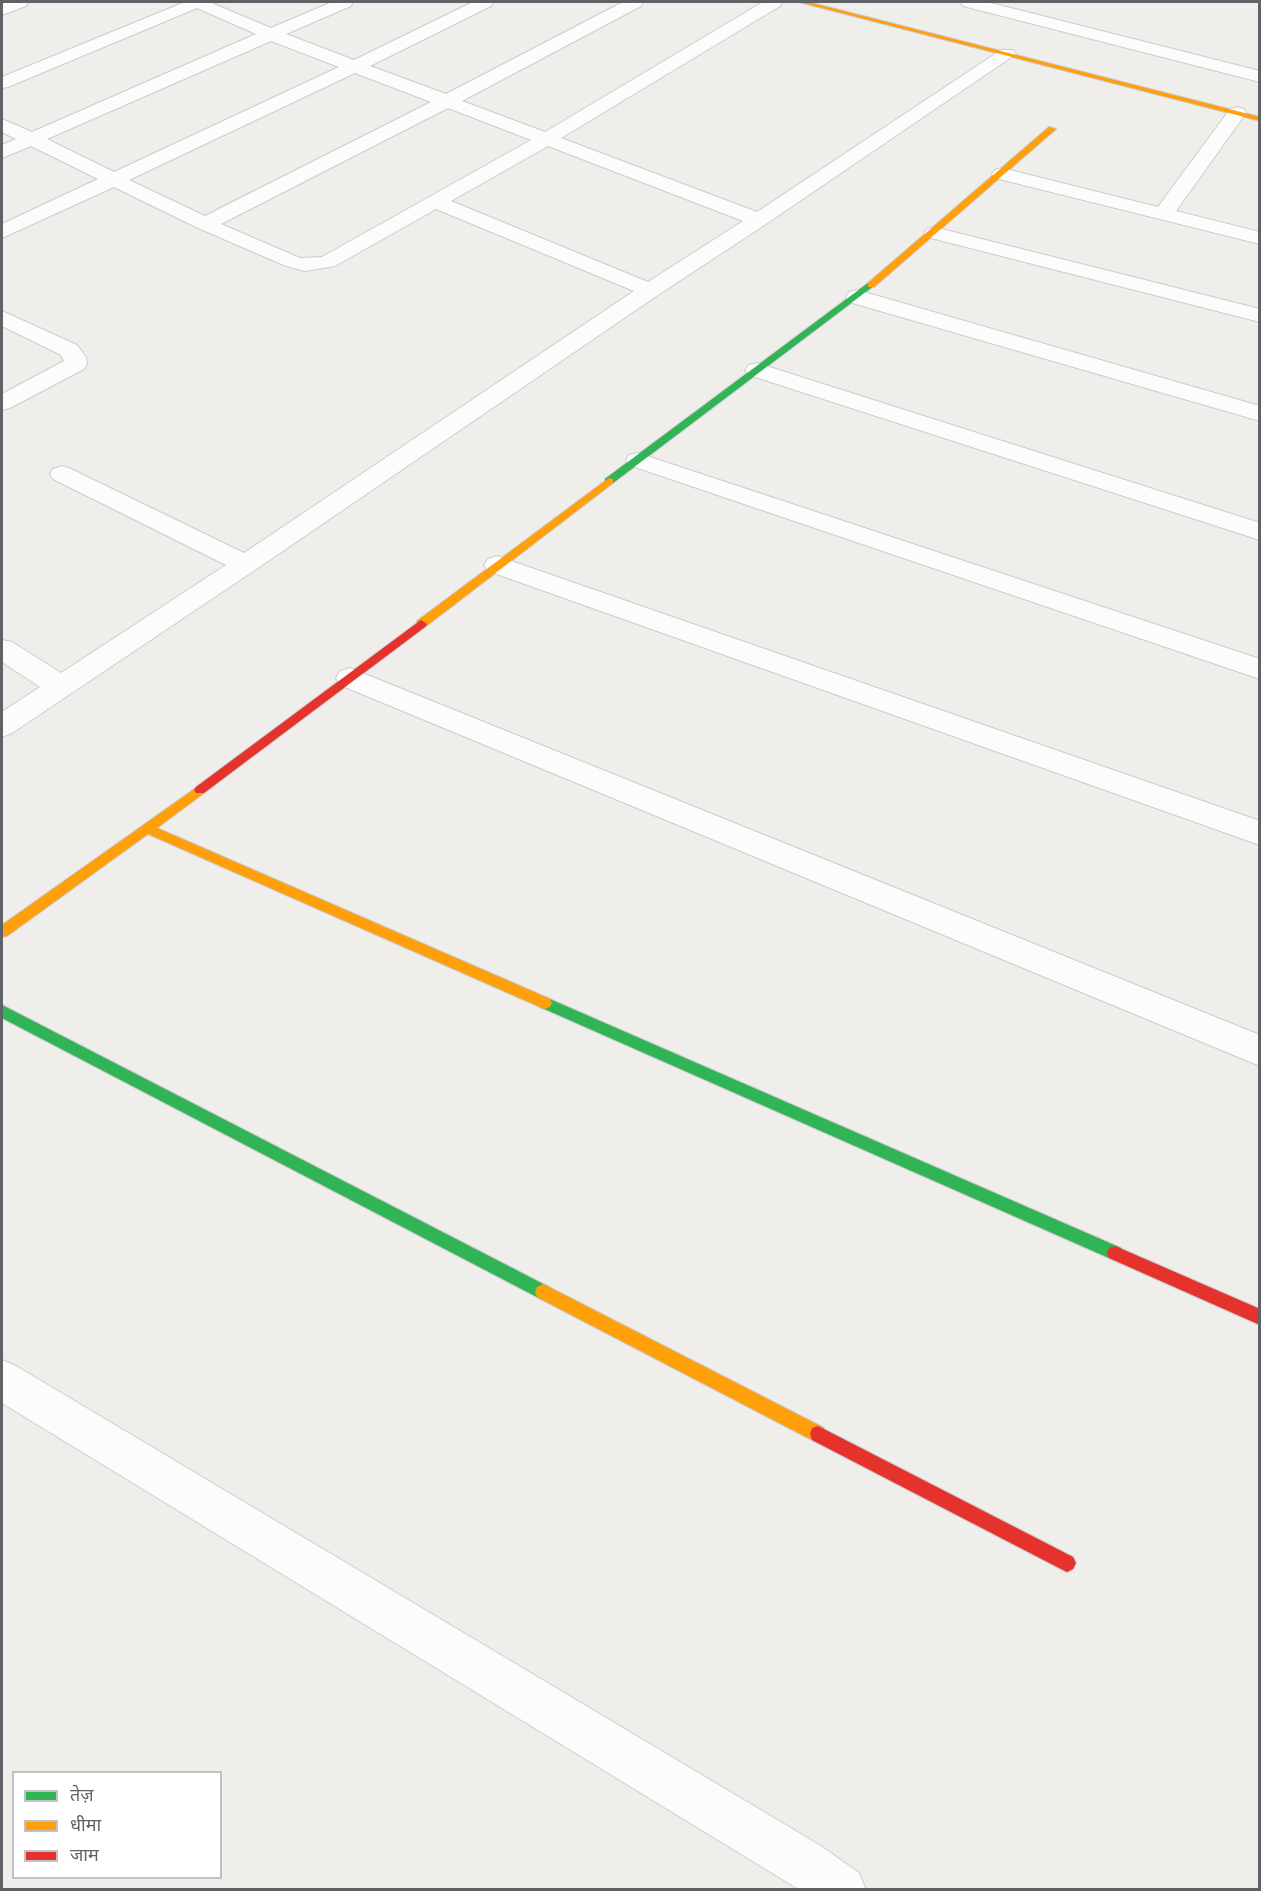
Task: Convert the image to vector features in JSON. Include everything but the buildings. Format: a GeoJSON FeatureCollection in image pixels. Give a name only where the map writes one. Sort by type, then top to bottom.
{"type":"FeatureCollection","features":[{"type":"Feature","properties":{"kind":"street"},"geometry":{"type":"LineString","coordinates":[[2,10],[20,2]]}},
{"type":"Feature","properties":{"kind":"street"},"geometry":{"type":"LineString","coordinates":[[2,83],[197,2],[270,34],[759,220]]}},
{"type":"Feature","properties":{"kind":"street"},"geometry":{"type":"LineString","coordinates":[[2,152],[345,2]]}},
{"type":"Feature","properties":{"kind":"street"},"geometry":{"type":"LineString","coordinates":[[2,232],[355,66],[484,2]]}},
{"type":"Feature","properties":{"kind":"street"},"geometry":{"type":"LineString","coordinates":[[205,224],[447,101],[634,2]]}},
{"type":"Feature","properties":{"kind":"street"},"geometry":{"type":"LineString","coordinates":[[2,125],[205,224],[293,262],[305,265],[316,264],[338,256],[545,140],[774,2]]}},
{"type":"Feature","properties":{"kind":"street"},"geometry":{"type":"LineString","coordinates":[[802,2],[1260,119]]}},
{"type":"Feature","properties":{"kind":"street"},"geometry":{"type":"LineString","coordinates":[[969,2],[1260,77]]}},
{"type":"Feature","properties":{"kind":"street"},"geometry":{"type":"LineString","coordinates":[[2,726],[246,564],[650,290],[1008,54]]}},
{"type":"Feature","properties":{"kind":"street"},"geometry":{"type":"LineString","coordinates":[[1163,214],[1237,113]]}},
{"type":"Feature","properties":{"kind":"street"},"geometry":{"type":"LineString","coordinates":[[2,932],[148,829],[756,370],[857,297],[1052,129]]}},
{"type":"Feature","properties":{"kind":"street"},"geometry":{"type":"LineString","coordinates":[[1002,174],[1260,238]]}},
{"type":"Feature","properties":{"kind":"street"},"geometry":{"type":"LineString","coordinates":[[436,202],[650,290]]}},
{"type":"Feature","properties":{"kind":"street"},"geometry":{"type":"LineString","coordinates":[[934,233],[1260,316]]}},
{"type":"Feature","properties":{"kind":"street"},"geometry":{"type":"LineString","coordinates":[[857,297],[1260,414]]}},
{"type":"Feature","properties":{"kind":"street"},"geometry":{"type":"LineString","coordinates":[[2,318],[69,350],[75,357],[76,364],[2,403]]}},
{"type":"Feature","properties":{"kind":"street"},"geometry":{"type":"LineString","coordinates":[[756,370],[1260,532]]}},
{"type":"Feature","properties":{"kind":"street"},"geometry":{"type":"LineString","coordinates":[[638,460],[1260,669]]}},
{"type":"Feature","properties":{"kind":"street"},"geometry":{"type":"LineString","coordinates":[[62,474],[246,564]]}},
{"type":"Feature","properties":{"kind":"street"},"geometry":{"type":"LineString","coordinates":[[497,566],[1260,833]]}},
{"type":"Feature","properties":{"kind":"street"},"geometry":{"type":"LineString","coordinates":[[2,649],[60,686]]}},
{"type":"Feature","properties":{"kind":"street"},"geometry":{"type":"LineString","coordinates":[[350,678],[1260,1051]]}},
{"type":"Feature","properties":{"kind":"street"},"geometry":{"type":"LineString","coordinates":[[148,829],[1260,1317]]}},
{"type":"Feature","properties":{"kind":"street"},"geometry":{"type":"LineString","coordinates":[[2,1011],[1067,1563]]}},
{"type":"Feature","properties":{"kind":"street"},"geometry":{"type":"LineString","coordinates":[[2,1380],[804,1863],[842,1890]]}},
{"type":"Feature","properties":{"kind":"traffic: fast"},"geometry":{"type":"LineString","coordinates":[[609,481],[871,285]]}},
{"type":"Feature","properties":{"kind":"traffic: fast"},"geometry":{"type":"LineString","coordinates":[[545,1003],[1115,1253]]}},
{"type":"Feature","properties":{"kind":"traffic: fast"},"geometry":{"type":"LineString","coordinates":[[2,1011],[543,1292]]}},
{"type":"Feature","properties":{"kind":"traffic: slow"},"geometry":{"type":"LineString","coordinates":[[802,2],[1260,119]]}},
{"type":"Feature","properties":{"kind":"traffic: slow"},"geometry":{"type":"LineString","coordinates":[[871,285],[1052,129]]}},
{"type":"Feature","properties":{"kind":"traffic: slow"},"geometry":{"type":"LineString","coordinates":[[421,624],[609,481]]}},
{"type":"Feature","properties":{"kind":"traffic: slow"},"geometry":{"type":"LineString","coordinates":[[2,932],[200,790]]}},
{"type":"Feature","properties":{"kind":"traffic: slow"},"geometry":{"type":"LineString","coordinates":[[148,829],[545,1003]]}},
{"type":"Feature","properties":{"kind":"traffic: slow"},"geometry":{"type":"LineString","coordinates":[[543,1292],[818,1434]]}},
{"type":"Feature","properties":{"kind":"traffic: jam"},"geometry":{"type":"LineString","coordinates":[[200,790],[421,624]]}},
{"type":"Feature","properties":{"kind":"traffic: jam"},"geometry":{"type":"LineString","coordinates":[[1115,1253],[1260,1317]]}},
{"type":"Feature","properties":{"kind":"traffic: jam"},"geometry":{"type":"LineString","coordinates":[[818,1434],[1067,1563]]}}]}
